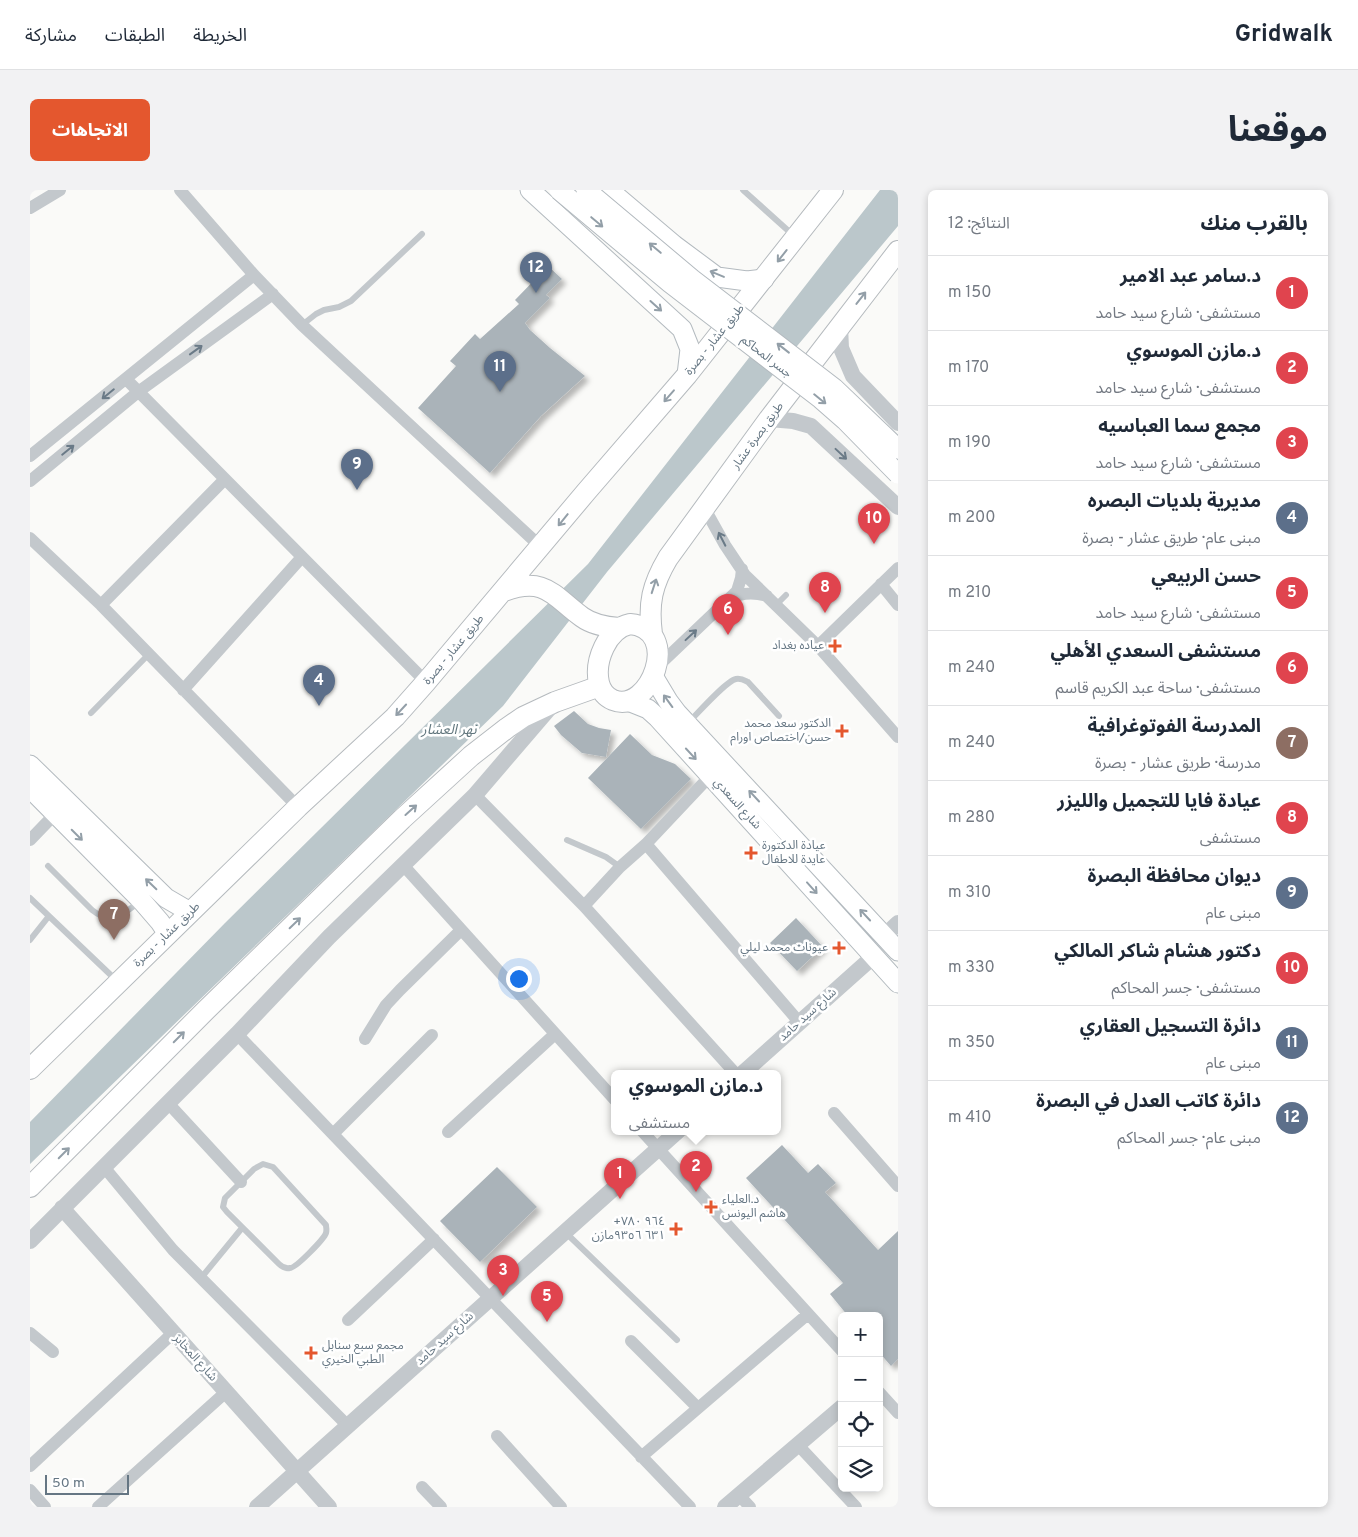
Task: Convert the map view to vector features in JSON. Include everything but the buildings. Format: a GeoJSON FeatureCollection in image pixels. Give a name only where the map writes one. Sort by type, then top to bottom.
{"type":"FeatureCollection","features":[{"type":"Feature","properties":{"kind":"main road"},"geometry":{"type":"LineString","coordinates":[[530,190],[682,329],[690,349],[687,374]]}},
{"type":"Feature","properties":{"kind":"main road","name":"جسر المحاكم"},"geometry":{"type":"LineString","coordinates":[[559,190],[670,283],[821,399],[845,420],[898,474]]}},
{"type":"Feature","properties":{"kind":"main road","name":"جسر المحاكم"},"geometry":{"type":"LineString","coordinates":[[586,190],[692,279],[834,388],[898,449]]}},
{"type":"Feature","properties":{"kind":"main road"},"geometry":{"type":"LineString","coordinates":[[609,190],[674,245],[717,277],[747,281],[764,279]]}},
{"type":"Feature","properties":{"kind":"main road","name":"طريق عشار - بصرة"},"geometry":{"type":"LineString","coordinates":[[30,1069],[394,716],[426,682],[687,374],[833,190]]}},
{"type":"Feature","properties":{"kind":"main road","name":"طريق بصرة عشار"},"geometry":{"type":"LineString","coordinates":[[652,634],[651,594],[668,558],[769,419],[898,251]]}},
{"type":"Feature","properties":{"kind":"main road"},"geometry":{"type":"LineString","coordinates":[[504,591],[514,587],[536,586],[556,595],[582,617],[603,626],[619,628]]}},
{"type":"Feature","properties":{"kind":"main road"},"geometry":{"type":"LineString","coordinates":[[630,624],[648,630],[652,634],[657,644],[654,672],[644,690],[638,696],[628,701],[616,701],[606,696],[600,686],[598,671],[601,654],[610,636],[619,628],[630,624]]}},
{"type":"Feature","properties":{"kind":"main road","name":"شارع السعدي"},"geometry":{"type":"LineString","coordinates":[[654,672],[668,701],[687,724],[898,951]]}},
{"type":"Feature","properties":{"kind":"main road"},"geometry":{"type":"LineString","coordinates":[[30,1187],[206,1010],[402,819],[471,756],[524,717],[555,702],[600,686]]}},
{"type":"Feature","properties":{"kind":"main road","name":"شارع السعدي"},"geometry":{"type":"LineString","coordinates":[[628,701],[642,706],[653,713],[898,983]]}},
{"type":"Feature","properties":{"kind":"main road"},"geometry":{"type":"LineString","coordinates":[[30,765],[166,898],[190,912]]}},
{"type":"Feature","properties":{"kind":"main road"},"geometry":{"type":"LineString","coordinates":[[30,788],[141,900],[168,934]]}},
{"type":"Feature","properties":{"kind":"street"},"geometry":{"type":"LineString","coordinates":[[30,208],[60,190]]}},
{"type":"Feature","properties":{"kind":"street"},"geometry":{"type":"LineString","coordinates":[[180,190],[254,275],[302,325],[541,546]]}},
{"type":"Feature","properties":{"kind":"street"},"geometry":{"type":"LineString","coordinates":[[30,456],[254,275]]}},
{"type":"Feature","properties":{"kind":"street"},"geometry":{"type":"LineString","coordinates":[[30,481],[138,392],[273,294]]}},
{"type":"Feature","properties":{"kind":"street"},"geometry":{"type":"LineString","coordinates":[[840,326],[840,348],[853,376],[898,423]]}},
{"type":"Feature","properties":{"kind":"street"},"geometry":{"type":"LineString","coordinates":[[126,379],[426,682]]}},
{"type":"Feature","properties":{"kind":"street"},"geometry":{"type":"LineString","coordinates":[[769,419],[793,421],[810,426],[898,507]]}},
{"type":"Feature","properties":{"kind":"street"},"geometry":{"type":"LineString","coordinates":[[101,606],[225,479]]}},
{"type":"Feature","properties":{"kind":"street"},"geometry":{"type":"LineString","coordinates":[[705,508],[724,545],[745,575],[818,646],[898,737]]}},
{"type":"Feature","properties":{"kind":"street"},"geometry":{"type":"LineString","coordinates":[[30,538],[149,654],[298,808]]}},
{"type":"Feature","properties":{"kind":"street"},"geometry":{"type":"LineString","coordinates":[[183,690],[302,557]]}},
{"type":"Feature","properties":{"kind":"street"},"geometry":{"type":"LineString","coordinates":[[818,646],[898,568]]}},
{"type":"Feature","properties":{"kind":"street"},"geometry":{"type":"LineString","coordinates":[[654,672],[737,590],[740,584],[742,569]]}},
{"type":"Feature","properties":{"kind":"street"},"geometry":{"type":"LineString","coordinates":[[881,584],[898,604]]}},
{"type":"Feature","properties":{"kind":"street"},"geometry":{"type":"LineString","coordinates":[[729,598],[744,593],[760,594],[772,601]]}},
{"type":"Feature","properties":{"kind":"street"},"geometry":{"type":"LineString","coordinates":[[30,1241],[237,1034],[329,937],[475,795],[555,702]]}},
{"type":"Feature","properties":{"kind":"street"},"geometry":{"type":"LineString","coordinates":[[584,906],[711,775]]}},
{"type":"Feature","properties":{"kind":"street"},"geometry":{"type":"LineString","coordinates":[[475,795],[584,906],[732,1070]]}},
{"type":"Feature","properties":{"kind":"street"},"geometry":{"type":"LineString","coordinates":[[30,840],[56,813]]}},
{"type":"Feature","properties":{"kind":"street"},"geometry":{"type":"LineString","coordinates":[[646,844],[800,1022]]}},
{"type":"Feature","properties":{"kind":"street"},"geometry":{"type":"LineString","coordinates":[[403,865],[611,1096]]}},
{"type":"Feature","properties":{"kind":"street"},"geometry":{"type":"LineString","coordinates":[[884,936],[898,923]]}},
{"type":"Feature","properties":{"kind":"street"},"geometry":{"type":"LineString","coordinates":[[364,1039],[391,1000],[460,930]]}},
{"type":"Feature","properties":{"kind":"street","name":"شارع سيد حامد"},"geometry":{"type":"LineString","coordinates":[[746,1070],[874,956]]}},
{"type":"Feature","properties":{"kind":"street"},"geometry":{"type":"LineString","coordinates":[[237,1034],[690,1507]]}},
{"type":"Feature","properties":{"kind":"street"},"geometry":{"type":"LineString","coordinates":[[448,1132],[555,1034]]}},
{"type":"Feature","properties":{"kind":"street"},"geometry":{"type":"LineString","coordinates":[[333,1134],[432,1035]]}},
{"type":"Feature","properties":{"kind":"street"},"geometry":{"type":"LineString","coordinates":[[168,1103],[241,1182]]}},
{"type":"Feature","properties":{"kind":"street"},"geometry":{"type":"LineString","coordinates":[[834,1114],[896,1178]]}},
{"type":"Feature","properties":{"kind":"street"},"geometry":{"type":"LineString","coordinates":[[646,1135],[838,1347]]}},
{"type":"Feature","properties":{"kind":"street","name":"شارع سيد حامد"},"geometry":{"type":"LineString","coordinates":[[257,1507],[673,1135]]}},
{"type":"Feature","properties":{"kind":"street"},"geometry":{"type":"LineString","coordinates":[[104,1167],[173,1250],[348,1426]]}},
{"type":"Feature","properties":{"kind":"street","name":"شارع المخابز"},"geometry":{"type":"LineString","coordinates":[[62,1208],[329,1507]]}},
{"type":"Feature","properties":{"kind":"street"},"geometry":{"type":"LineString","coordinates":[[348,1320],[434,1239]]}},
{"type":"Feature","properties":{"kind":"street"},"geometry":{"type":"LineString","coordinates":[[641,1456],[808,1314]]}},
{"type":"Feature","properties":{"kind":"street"},"geometry":{"type":"LineString","coordinates":[[30,1333],[54,1352]]}},
{"type":"Feature","properties":{"kind":"street"},"geometry":{"type":"LineString","coordinates":[[30,1466],[173,1333]]}},
{"type":"Feature","properties":{"kind":"street"},"geometry":{"type":"LineString","coordinates":[[631,1341],[698,1408]]}},
{"type":"Feature","properties":{"kind":"street"},"geometry":{"type":"LineString","coordinates":[[98,1507],[226,1392]]}},
{"type":"Feature","properties":{"kind":"street"},"geometry":{"type":"LineString","coordinates":[[883,1396],[898,1413]]}},
{"type":"Feature","properties":{"kind":"street"},"geometry":{"type":"LineString","coordinates":[[725,1507],[744,1501],[798,1445],[838,1411]]}},
{"type":"Feature","properties":{"kind":"street"},"geometry":{"type":"LineString","coordinates":[[497,1436],[561,1507]]}},
{"type":"Feature","properties":{"kind":"street"},"geometry":{"type":"LineString","coordinates":[[798,1445],[856,1507]]}},
{"type":"Feature","properties":{"kind":"street"},"geometry":{"type":"LineString","coordinates":[[422,1487],[441,1507]]}},
{"type":"Feature","properties":{"kind":"street"},"geometry":{"type":"LineString","coordinates":[[30,1490],[45,1507]]}},
{"type":"Feature","properties":{"kind":"lane"},"geometry":{"type":"LineString","coordinates":[[743,190],[796,237]]}},
{"type":"Feature","properties":{"kind":"lane"},"geometry":{"type":"LineString","coordinates":[[302,325],[324,310],[339,308],[351,301],[422,234]]}},
{"type":"Feature","properties":{"kind":"lane"},"geometry":{"type":"LineString","coordinates":[[772,601],[786,595]]}},
{"type":"Feature","properties":{"kind":"lane"},"geometry":{"type":"LineString","coordinates":[[91,713],[149,654]]}},
{"type":"Feature","properties":{"kind":"lane"},"geometry":{"type":"LineString","coordinates":[[687,724],[724,686],[734,679],[742,679],[748,682],[779,716]]}},
{"type":"Feature","properties":{"kind":"lane"},"geometry":{"type":"LineString","coordinates":[[566,840],[606,857],[620,867]]}},
{"type":"Feature","properties":{"kind":"lane"},"geometry":{"type":"LineString","coordinates":[[48,866],[92,910],[106,918],[121,916],[141,900]]}},
{"type":"Feature","properties":{"kind":"lane"},"geometry":{"type":"LineString","coordinates":[[30,898],[119,982]]}},
{"type":"Feature","properties":{"kind":"lane"},"geometry":{"type":"LineString","coordinates":[[30,940],[49,916]]}},
{"type":"Feature","properties":{"kind":"lane"},"geometry":{"type":"LineString","coordinates":[[268,1164],[273,1166],[323,1221],[327,1229],[323,1237],[297,1265],[290,1268],[282,1267],[242,1228],[224,1210],[225,1198],[258,1166],[268,1164]]}},
{"type":"Feature","properties":{"kind":"lane"},"geometry":{"type":"LineString","coordinates":[[201,1278],[242,1228]]}},
{"type":"Feature","properties":{"kind":"lane"},"geometry":{"type":"LineString","coordinates":[[565,1232],[677,1340]]}},
{"type":"Feature","properties":{"kind":"water","name":"نهر العشار"},"geometry":{"type":"Polygon","coordinates":[[[880,190],[898,190],[898,226],[607,572],[503,706],[30,1164],[30,1122],[225,923],[588,564],[880,190]]]}},
{"type":"Feature","properties":{"kind":"place","name":"دائرة كاتب العدل في البصرة"},"geometry":{"type":"Point","coordinates":[536,293]}},
{"type":"Feature","properties":{"kind":"place","name":"دائرة التسجيل العقاري"},"geometry":{"type":"Point","coordinates":[500,392]}},
{"type":"Feature","properties":{"kind":"place","name":"ديوان محافظة البصرة"},"geometry":{"type":"Point","coordinates":[357,490]}},
{"type":"Feature","properties":{"kind":"place","name":"دكتور هشام شاكر المالكي"},"geometry":{"type":"Point","coordinates":[874,544]}},
{"type":"Feature","properties":{"kind":"place","name":"عيادة فايا للتجميل والليزر"},"geometry":{"type":"Point","coordinates":[825,613]}},
{"type":"Feature","properties":{"kind":"place","name":"مستشفى السعدي الأهلي"},"geometry":{"type":"Point","coordinates":[728,635]}},
{"type":"Feature","properties":{"kind":"place","name":"عياده بغداد"},"geometry":{"type":"Point","coordinates":[835,646]}},
{"type":"Feature","properties":{"kind":"place","name":"مديرية بلديات البصره"},"geometry":{"type":"Point","coordinates":[319,706]}},
{"type":"Feature","properties":{"kind":"place","name":"الدكتور سعد محمد حسن/اختصاص اورام"},"geometry":{"type":"Point","coordinates":[842,731]}},
{"type":"Feature","properties":{"kind":"place","name":"عيادة الدكتورة عايدة للاطفال"},"geometry":{"type":"Point","coordinates":[751,853]}},
{"type":"Feature","properties":{"kind":"place","name":"المدرسة الفوتوغرافية"},"geometry":{"type":"Point","coordinates":[114,940]}},
{"type":"Feature","properties":{"kind":"place","name":"عيونات محمد ليلي"},"geometry":{"type":"Point","coordinates":[839,948]}},
{"type":"Feature","properties":{"kind":"place","name":"د.مازن الموسوي"},"geometry":{"type":"Point","coordinates":[696,1192]}},
{"type":"Feature","properties":{"kind":"place","name":"د.سامر عبد الامير"},"geometry":{"type":"Point","coordinates":[620,1199]}},
{"type":"Feature","properties":{"kind":"place","name":"د.العلياء هاشم اليونس"},"geometry":{"type":"Point","coordinates":[711,1207]}},
{"type":"Feature","properties":{"kind":"place","name":"+٩٦٤ ٧٨٠ ٦٣١ ٩٣٥٦مازن"},"geometry":{"type":"Point","coordinates":[676,1229]}},
{"type":"Feature","properties":{"kind":"place","name":"مجمع سما العباسيه"},"geometry":{"type":"Point","coordinates":[503,1296]}},
{"type":"Feature","properties":{"kind":"place","name":"حسن الربيعي"},"geometry":{"type":"Point","coordinates":[547,1322]}},
{"type":"Feature","properties":{"kind":"place","name":"مجمع سبع سنابل الطبي الخيري"},"geometry":{"type":"Point","coordinates":[311,1353]}}]}
